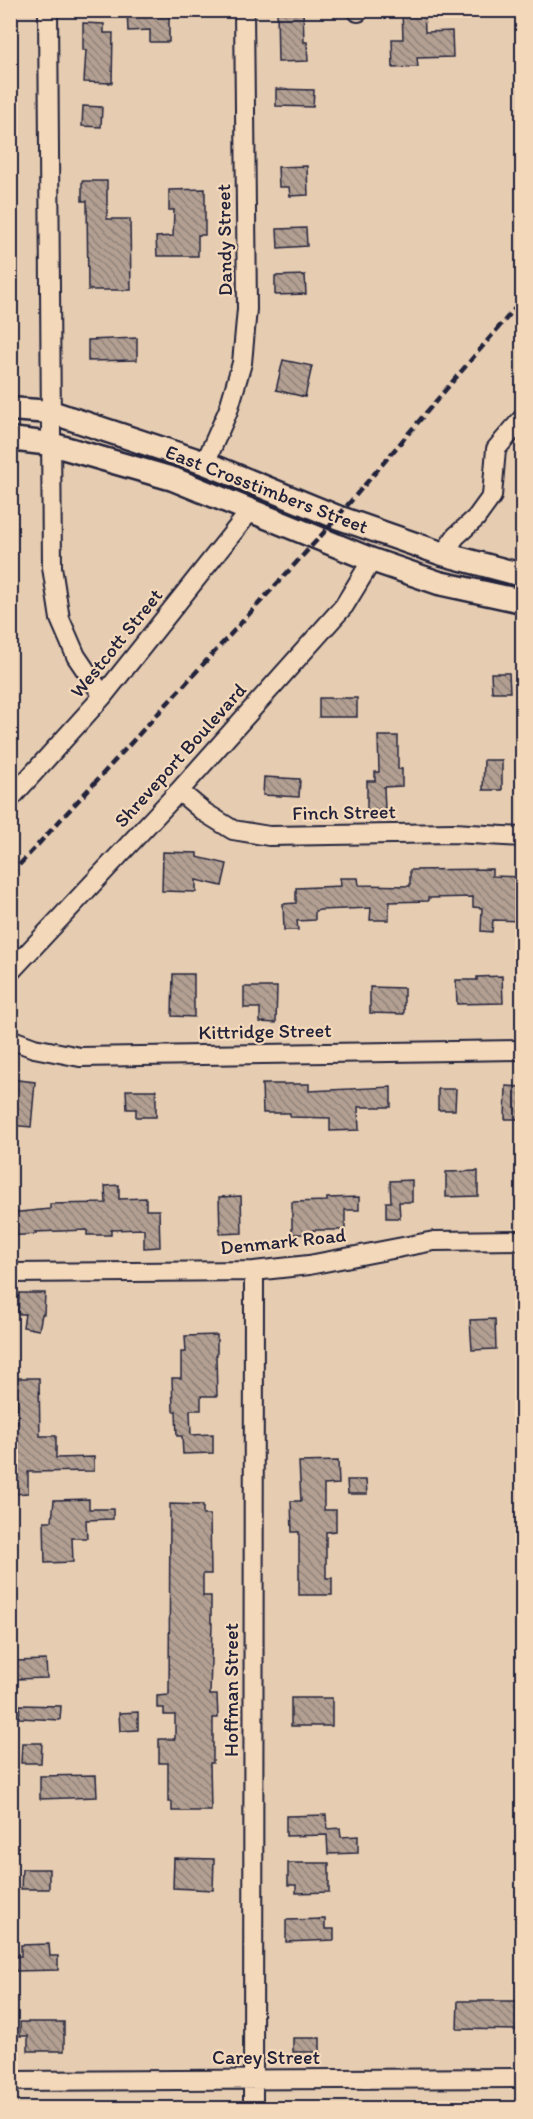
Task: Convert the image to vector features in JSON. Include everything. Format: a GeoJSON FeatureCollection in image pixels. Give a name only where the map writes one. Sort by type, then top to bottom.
{"type":"FeatureCollection","features":[{"type":"Feature","properties":{"kind":"main road","name":"East Crosstimbers Street"},"geometry":{"type":"LineString","coordinates":[[10,409],[51,412],[205,463],[338,517],[443,554],[522,575]]}},
{"type":"Feature","properties":{"kind":"main road","name":"East Crosstimbers Street"},"geometry":{"type":"LineString","coordinates":[[10,439],[51,444],[173,479],[372,560],[439,583],[522,601]]}},
{"type":"Feature","properties":{"kind":"street"},"geometry":{"type":"LineString","coordinates":[[48,10],[52,567],[60,620],[76,656],[103,696]]}},
{"type":"Feature","properties":{"kind":"street","name":"Dandy Street"},"geometry":{"type":"LineString","coordinates":[[205,463],[228,411],[242,363],[247,309],[244,10]]}},
{"type":"Feature","properties":{"kind":"street"},"geometry":{"type":"LineString","coordinates":[[443,554],[456,536],[477,518],[492,496],[496,449],[522,419]]}},
{"type":"Feature","properties":{"kind":"street","name":"Westcott Street"},"geometry":{"type":"LineString","coordinates":[[10,799],[103,696],[251,510]]}},
{"type":"Feature","properties":{"kind":"street","name":"Shreveport Boulevard"},"geometry":{"type":"LineString","coordinates":[[10,972],[179,791],[344,606],[372,560]]}},
{"type":"Feature","properties":{"kind":"street","name":"Finch Street"},"geometry":{"type":"LineString","coordinates":[[179,791],[204,812],[233,830],[269,836],[454,833],[522,837]]}},
{"type":"Feature","properties":{"kind":"street","name":"Kittridge Street"},"geometry":{"type":"LineString","coordinates":[[10,1039],[34,1048],[80,1057],[522,1050]]}},
{"type":"Feature","properties":{"kind":"street","name":"Denmark Road"},"geometry":{"type":"LineString","coordinates":[[10,1273],[254,1271],[309,1264],[434,1241],[522,1240]]}},
{"type":"Feature","properties":{"kind":"street","name":"Hoffman Street"},"geometry":{"type":"LineString","coordinates":[[253,2109],[254,1271]]}},
{"type":"Feature","properties":{"kind":"street","name":"Carey Street"},"geometry":{"type":"LineString","coordinates":[[10,2081],[522,2078]]}},
{"type":"Feature","properties":{"kind":"building"},"geometry":{"type":"Polygon","coordinates":[[[127,10],[169,10],[169,42],[150,42],[150,30],[128,31],[127,10]]]}},
{"type":"Feature","properties":{"kind":"building"},"geometry":{"type":"Polygon","coordinates":[[[277,10],[303,10],[304,42],[307,42],[308,61],[278,62],[277,10]]]}},
{"type":"Feature","properties":{"kind":"building"},"geometry":{"type":"Polygon","coordinates":[[[402,10],[424,10],[425,32],[452,31],[453,57],[417,58],[418,67],[393,68],[392,39],[403,39],[402,10]]]}},
{"type":"Feature","properties":{"kind":"building"},"geometry":{"type":"Polygon","coordinates":[[[83,23],[104,24],[104,33],[113,33],[112,83],[84,82],[86,50],[83,50],[83,23]]]}},
{"type":"Feature","properties":{"kind":"building"},"geometry":{"type":"Polygon","coordinates":[[[276,89],[314,90],[313,107],[276,106],[276,89]]]}},
{"type":"Feature","properties":{"kind":"building"},"geometry":{"type":"Polygon","coordinates":[[[83,106],[102,107],[101,127],[82,126],[83,106]]]}},
{"type":"Feature","properties":{"kind":"building"},"geometry":{"type":"Polygon","coordinates":[[[307,166],[308,195],[290,196],[289,187],[279,187],[278,167],[307,166]]]}},
{"type":"Feature","properties":{"kind":"building"},"geometry":{"type":"Polygon","coordinates":[[[82,181],[107,181],[107,219],[130,219],[131,290],[88,290],[87,201],[82,201],[82,181]]]}},
{"type":"Feature","properties":{"kind":"building"},"geometry":{"type":"Polygon","coordinates":[[[205,189],[205,235],[198,235],[198,256],[157,256],[156,237],[173,236],[174,210],[169,210],[169,190],[205,189]]]}},
{"type":"Feature","properties":{"kind":"building"},"geometry":{"type":"Polygon","coordinates":[[[306,228],[307,246],[278,248],[277,229],[306,228]]]}},
{"type":"Feature","properties":{"kind":"building"},"geometry":{"type":"Polygon","coordinates":[[[305,275],[306,294],[275,295],[275,276],[305,275]]]}},
{"type":"Feature","properties":{"kind":"building"},"geometry":{"type":"Polygon","coordinates":[[[137,338],[137,360],[88,361],[88,340],[137,338]]]}},
{"type":"Feature","properties":{"kind":"building"},"geometry":{"type":"Polygon","coordinates":[[[283,360],[312,366],[305,397],[276,390],[283,360]]]}},
{"type":"Feature","properties":{"kind":"building"},"geometry":{"type":"Polygon","coordinates":[[[491,673],[509,673],[510,692],[492,692],[491,673]]]}},
{"type":"Feature","properties":{"kind":"building"},"geometry":{"type":"Polygon","coordinates":[[[319,698],[357,698],[357,717],[319,717],[319,698]]]}},
{"type":"Feature","properties":{"kind":"building"},"geometry":{"type":"Polygon","coordinates":[[[378,736],[398,736],[398,769],[402,769],[402,786],[384,787],[385,810],[367,810],[367,781],[375,781],[375,772],[379,772],[378,736]]]}},
{"type":"Feature","properties":{"kind":"building"},"geometry":{"type":"Polygon","coordinates":[[[484,760],[502,760],[502,790],[483,790],[484,760]]]}},
{"type":"Feature","properties":{"kind":"building"},"geometry":{"type":"Polygon","coordinates":[[[264,777],[300,779],[299,797],[263,795],[264,777]]]}},
{"type":"Feature","properties":{"kind":"building"},"geometry":{"type":"Polygon","coordinates":[[[163,852],[197,853],[197,857],[227,864],[222,886],[196,880],[196,892],[162,891],[163,852]]]}},
{"type":"Feature","properties":{"kind":"building"},"geometry":{"type":"Polygon","coordinates":[[[492,869],[492,876],[522,877],[521,921],[493,920],[492,932],[481,931],[482,908],[473,907],[473,897],[389,902],[389,920],[370,920],[371,908],[320,910],[315,911],[315,920],[297,921],[298,930],[284,930],[283,904],[296,903],[296,888],[341,886],[340,878],[358,878],[359,885],[410,886],[410,870],[492,869]]]}},
{"type":"Feature","properties":{"kind":"building"},"geometry":{"type":"Polygon","coordinates":[[[173,974],[194,974],[194,1017],[172,1016],[173,974]]]}},
{"type":"Feature","properties":{"kind":"building"},"geometry":{"type":"Polygon","coordinates":[[[502,976],[503,1003],[457,1004],[456,980],[477,980],[477,977],[502,976]]]}},
{"type":"Feature","properties":{"kind":"building"},"geometry":{"type":"Polygon","coordinates":[[[244,987],[277,987],[276,1023],[260,1022],[260,1008],[244,1008],[244,987]]]}},
{"type":"Feature","properties":{"kind":"building"},"geometry":{"type":"Polygon","coordinates":[[[370,987],[404,988],[404,1014],[370,1013],[370,987]]]}},
{"type":"Feature","properties":{"kind":"building"},"geometry":{"type":"Polygon","coordinates":[[[10,1079],[35,1082],[31,1127],[10,1125],[10,1079]]]}},
{"type":"Feature","properties":{"kind":"building"},"geometry":{"type":"Polygon","coordinates":[[[262,1084],[309,1084],[309,1091],[391,1087],[391,1107],[358,1107],[359,1130],[330,1131],[330,1118],[290,1117],[290,1113],[263,1113],[262,1084]]]}},
{"type":"Feature","properties":{"kind":"building"},"geometry":{"type":"Polygon","coordinates":[[[506,1086],[522,1087],[522,1119],[505,1119],[506,1086]]]}},
{"type":"Feature","properties":{"kind":"building"},"geometry":{"type":"Polygon","coordinates":[[[438,1089],[456,1089],[455,1110],[438,1110],[438,1089]]]}},
{"type":"Feature","properties":{"kind":"building"},"geometry":{"type":"Polygon","coordinates":[[[126,1090],[156,1090],[156,1117],[136,1117],[136,1109],[127,1109],[126,1090]]]}},
{"type":"Feature","properties":{"kind":"building"},"geometry":{"type":"Polygon","coordinates":[[[478,1171],[478,1196],[446,1197],[446,1172],[478,1171]]]}},
{"type":"Feature","properties":{"kind":"building"},"geometry":{"type":"Polygon","coordinates":[[[412,1180],[412,1202],[399,1202],[400,1218],[386,1218],[386,1202],[391,1202],[390,1181],[412,1180]]]}},
{"type":"Feature","properties":{"kind":"building"},"geometry":{"type":"Polygon","coordinates":[[[119,1185],[119,1199],[146,1198],[146,1210],[159,1210],[160,1247],[144,1248],[144,1229],[111,1230],[111,1235],[87,1235],[87,1230],[35,1232],[36,1234],[10,1236],[10,1213],[50,1209],[50,1204],[106,1203],[105,1186],[119,1185]]]}},
{"type":"Feature","properties":{"kind":"building"},"geometry":{"type":"Polygon","coordinates":[[[241,1196],[242,1233],[220,1234],[219,1197],[241,1196]]]}},
{"type":"Feature","properties":{"kind":"building"},"geometry":{"type":"Polygon","coordinates":[[[359,1197],[359,1210],[345,1210],[345,1230],[313,1230],[313,1234],[292,1234],[292,1202],[359,1197]]]}},
{"type":"Feature","properties":{"kind":"building"},"geometry":{"type":"Polygon","coordinates":[[[19,1293],[45,1293],[44,1314],[42,1314],[39,1330],[23,1327],[25,1314],[18,1314],[19,1293]]]}},
{"type":"Feature","properties":{"kind":"building"},"geometry":{"type":"Polygon","coordinates":[[[495,1319],[496,1349],[472,1350],[470,1320],[495,1319]]]}},
{"type":"Feature","properties":{"kind":"building"},"geometry":{"type":"Polygon","coordinates":[[[217,1335],[217,1396],[201,1396],[201,1410],[190,1410],[191,1435],[213,1434],[213,1453],[183,1454],[182,1436],[177,1436],[176,1411],[173,1411],[172,1378],[181,1378],[181,1352],[186,1352],[185,1336],[217,1335]]]}},
{"type":"Feature","properties":{"kind":"building"},"geometry":{"type":"Polygon","coordinates":[[[17,1378],[39,1378],[40,1436],[56,1436],[56,1458],[94,1457],[94,1471],[28,1472],[28,1493],[13,1494],[11,1424],[18,1424],[17,1378]]]}},
{"type":"Feature","properties":{"kind":"building"},"geometry":{"type":"Polygon","coordinates":[[[338,1461],[339,1484],[324,1485],[324,1510],[336,1510],[336,1531],[326,1532],[326,1578],[332,1578],[332,1595],[299,1595],[299,1532],[292,1532],[291,1501],[301,1501],[299,1462],[338,1461]]]}},
{"type":"Feature","properties":{"kind":"building"},"geometry":{"type":"Polygon","coordinates":[[[347,1480],[366,1480],[367,1494],[348,1494],[347,1480]]]}},
{"type":"Feature","properties":{"kind":"building"},"geometry":{"type":"Polygon","coordinates":[[[89,1499],[89,1509],[113,1509],[113,1519],[86,1520],[87,1538],[72,1538],[73,1562],[45,1563],[44,1521],[52,1521],[54,1500],[89,1499]]]}},
{"type":"Feature","properties":{"kind":"building"},"geometry":{"type":"Polygon","coordinates":[[[170,1504],[203,1505],[203,1515],[210,1515],[211,1574],[203,1574],[203,1596],[211,1596],[210,1695],[217,1695],[218,1718],[213,1718],[213,1763],[210,1763],[211,1811],[172,1811],[172,1802],[168,1802],[168,1763],[159,1763],[159,1739],[175,1739],[175,1715],[164,1715],[164,1708],[157,1708],[157,1696],[169,1695],[170,1504]]]}},
{"type":"Feature","properties":{"kind":"building"},"geometry":{"type":"Polygon","coordinates":[[[46,1660],[47,1678],[15,1679],[14,1661],[46,1660]]]}},
{"type":"Feature","properties":{"kind":"building"},"geometry":{"type":"Polygon","coordinates":[[[291,1698],[332,1698],[332,1726],[291,1726],[291,1698]]]}},
{"type":"Feature","properties":{"kind":"building"},"geometry":{"type":"Polygon","coordinates":[[[20,1705],[61,1706],[60,1720],[19,1718],[20,1705]]]}},
{"type":"Feature","properties":{"kind":"building"},"geometry":{"type":"Polygon","coordinates":[[[138,1712],[138,1730],[120,1731],[119,1713],[138,1712]]]}},
{"type":"Feature","properties":{"kind":"building"},"geometry":{"type":"Polygon","coordinates":[[[22,1743],[42,1743],[41,1763],[21,1763],[22,1743]]]}},
{"type":"Feature","properties":{"kind":"building"},"geometry":{"type":"Polygon","coordinates":[[[96,1775],[97,1797],[40,1799],[40,1776],[96,1775]]]}},
{"type":"Feature","properties":{"kind":"building"},"geometry":{"type":"Polygon","coordinates":[[[326,1815],[327,1829],[340,1828],[341,1837],[358,1836],[358,1853],[328,1854],[327,1835],[286,1836],[286,1816],[326,1815]]]}},
{"type":"Feature","properties":{"kind":"building"},"geometry":{"type":"Polygon","coordinates":[[[174,1858],[214,1859],[213,1890],[173,1888],[174,1858]]]}},
{"type":"Feature","properties":{"kind":"building"},"geometry":{"type":"Polygon","coordinates":[[[288,1863],[329,1863],[329,1892],[296,1893],[296,1885],[288,1885],[288,1863]]]}},
{"type":"Feature","properties":{"kind":"building"},"geometry":{"type":"Polygon","coordinates":[[[22,1869],[49,1869],[49,1889],[21,1889],[22,1869]]]}},
{"type":"Feature","properties":{"kind":"building"},"geometry":{"type":"Polygon","coordinates":[[[325,1919],[325,1929],[334,1929],[334,1940],[286,1942],[286,1920],[325,1919]]]}},
{"type":"Feature","properties":{"kind":"building"},"geometry":{"type":"Polygon","coordinates":[[[49,1944],[50,1956],[58,1956],[58,1970],[15,1971],[15,1956],[21,1956],[21,1945],[49,1944]]]}},
{"type":"Feature","properties":{"kind":"building"},"geometry":{"type":"Polygon","coordinates":[[[458,2001],[522,2001],[522,2030],[457,2029],[458,2001]]]}},
{"type":"Feature","properties":{"kind":"building"},"geometry":{"type":"Polygon","coordinates":[[[20,2022],[64,2022],[64,2051],[28,2051],[28,2036],[20,2036],[20,2022]]]}},
{"type":"Feature","properties":{"kind":"building"},"geometry":{"type":"Polygon","coordinates":[[[293,2038],[320,2038],[320,2052],[293,2052],[293,2038]]]}},
{"type":"Feature","properties":{"kind":"railway"},"geometry":{"type":"LineString","coordinates":[[10,875],[328,528],[522,300]]}}]}
